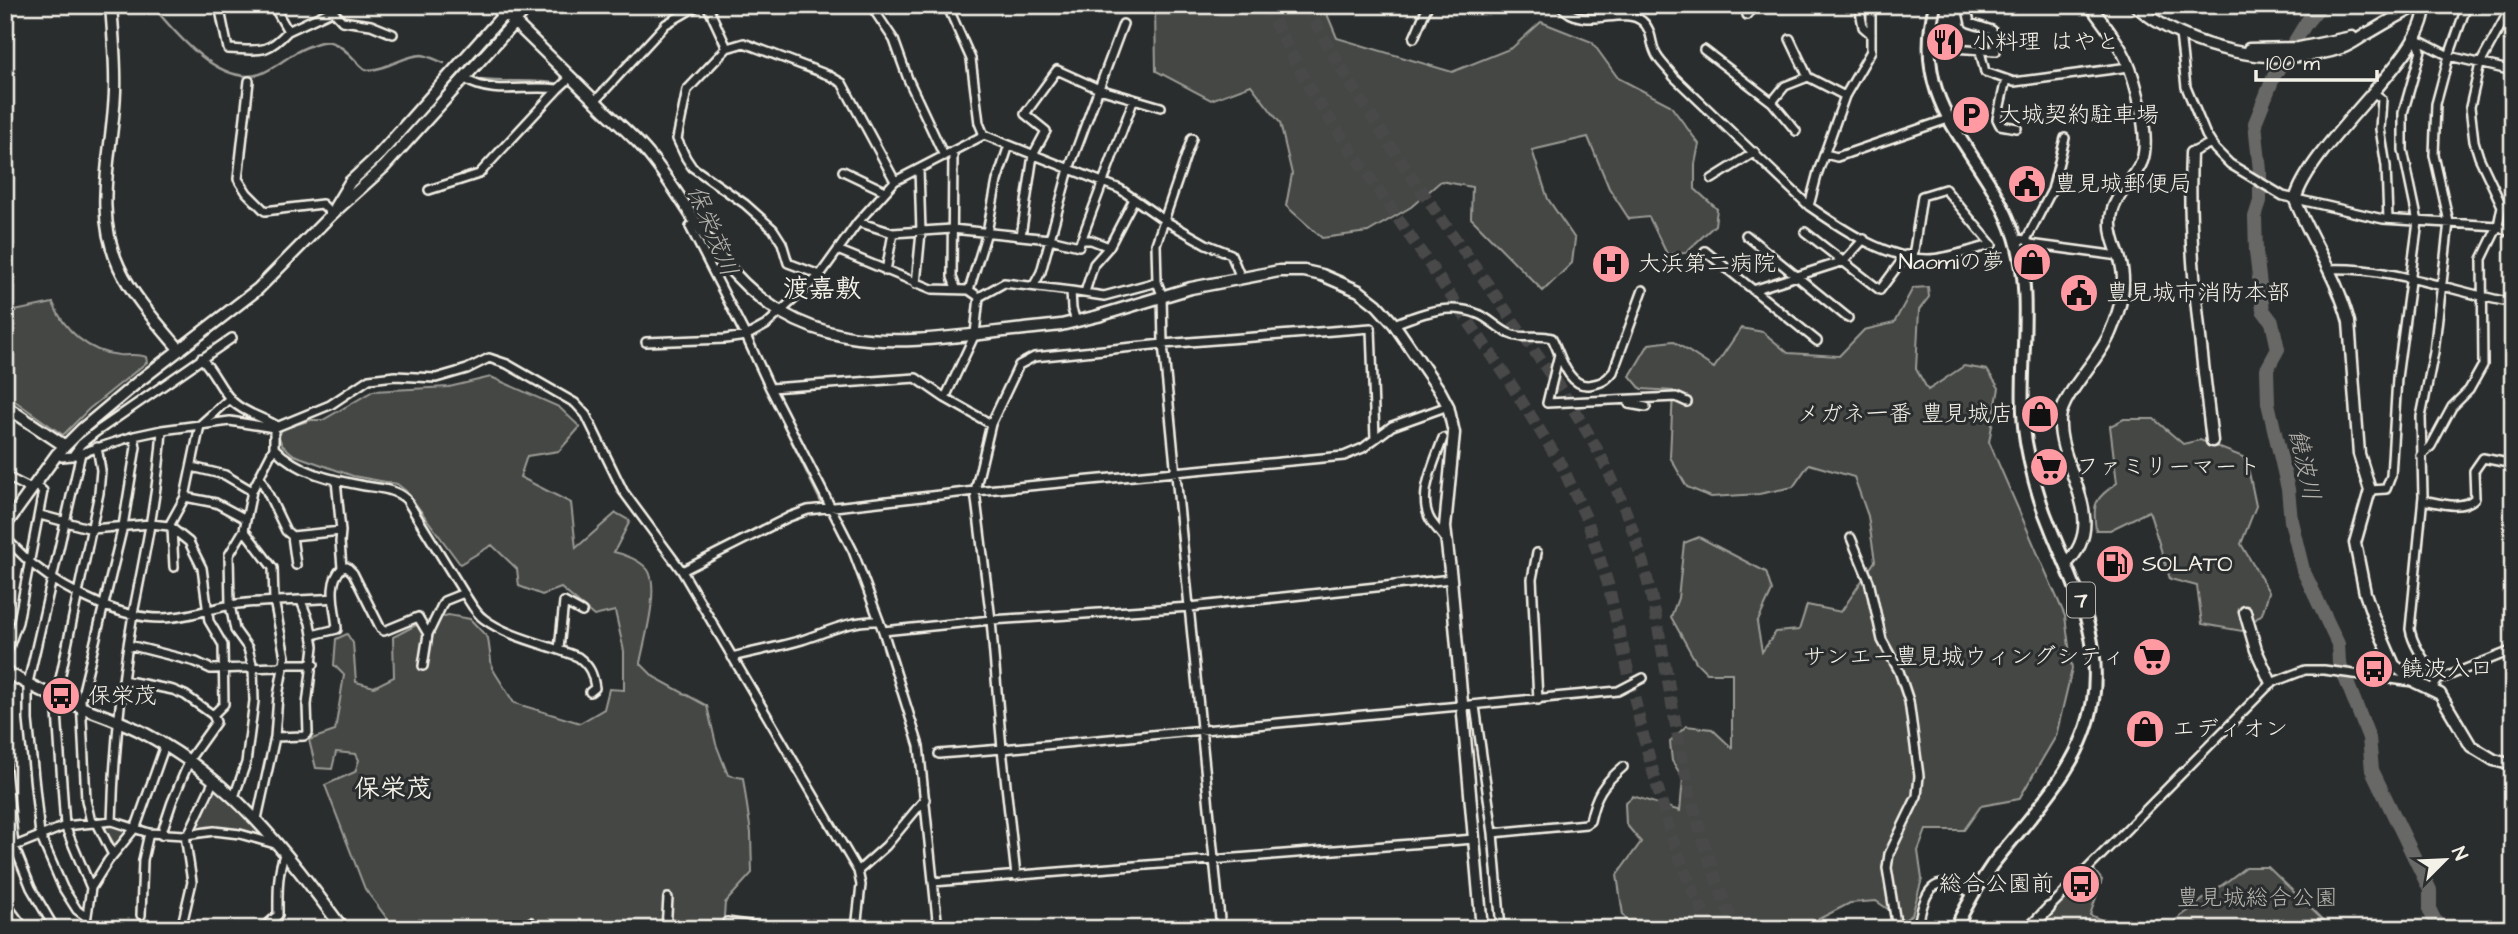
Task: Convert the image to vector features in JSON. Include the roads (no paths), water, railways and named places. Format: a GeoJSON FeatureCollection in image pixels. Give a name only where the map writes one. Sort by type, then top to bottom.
{"type":"FeatureCollection","features":[{"type":"Feature","properties":{"kind":"main road","name":"7"},"geometry":{"type":"LineString","coordinates":[[1935,5],[1929,44],[1933,77],[1948,119],[2021,240],[2024,294],[2021,373],[2026,442],[2043,508],[2087,618],[2095,653],[2093,701],[2080,745],[2065,772],[1973,894],[1955,929]]}},
{"type":"Feature","properties":{"kind":"street"},"geometry":{"type":"LineString","coordinates":[[111,5],[116,55],[115,93],[105,180],[107,228],[118,265],[129,286],[180,350]]}},
{"type":"Feature","properties":{"kind":"street"},"geometry":{"type":"LineString","coordinates":[[219,5],[228,49],[263,50],[273,47],[288,31],[335,8],[342,21],[370,25],[393,34]]}},
{"type":"Feature","properties":{"kind":"street"},"geometry":{"type":"LineString","coordinates":[[273,5],[288,31]]}},
{"type":"Feature","properties":{"kind":"street"},"geometry":{"type":"LineString","coordinates":[[497,5],[508,9],[515,23],[645,150],[722,260],[747,286],[780,311],[813,328],[834,335],[872,341],[975,334],[1076,321],[1162,295],[1279,271],[1304,271],[1322,275],[1359,291],[1377,305],[1394,324],[1440,391],[1448,406],[1454,433],[1445,539],[1451,579],[1482,929]]}},
{"type":"Feature","properties":{"kind":"street"},"geometry":{"type":"LineString","coordinates":[[5,526],[61,450],[100,412],[258,289],[332,214],[384,167],[530,5]]}},
{"type":"Feature","properties":{"kind":"street"},"geometry":{"type":"LineString","coordinates":[[595,100],[666,24],[699,5]]}},
{"type":"Feature","properties":{"kind":"street"},"geometry":{"type":"LineString","coordinates":[[707,5],[727,48]]}},
{"type":"Feature","properties":{"kind":"street"},"geometry":{"type":"LineString","coordinates":[[947,5],[971,59],[979,123],[984,135],[1120,189],[1206,244],[1231,254],[1241,278]]}},
{"type":"Feature","properties":{"kind":"street"},"geometry":{"type":"LineString","coordinates":[[1414,38],[1428,5]]}},
{"type":"Feature","properties":{"kind":"street"},"geometry":{"type":"LineString","coordinates":[[1560,5],[1567,13],[1583,18],[1631,17],[1641,20],[1648,28],[1656,55],[1674,77],[1809,206],[1864,239],[1887,250],[1910,256],[1929,259],[1992,245],[1945,189],[1922,196],[1910,256],[1880,290],[1805,232]]}},
{"type":"Feature","properties":{"kind":"street"},"geometry":{"type":"LineString","coordinates":[[1747,15],[1756,5]]}},
{"type":"Feature","properties":{"kind":"street"},"geometry":{"type":"LineString","coordinates":[[1860,5],[1863,27],[1871,34]]}},
{"type":"Feature","properties":{"kind":"street"},"geometry":{"type":"LineString","coordinates":[[1809,206],[1845,96],[1871,51],[1871,5]]}},
{"type":"Feature","properties":{"kind":"street"},"geometry":{"type":"LineString","coordinates":[[1929,44],[1996,51],[1992,30],[1970,23],[1966,5]]}},
{"type":"Feature","properties":{"kind":"street"},"geometry":{"type":"LineString","coordinates":[[2066,564],[2077,551],[2084,534],[2084,522],[2080,496],[2060,431],[2060,416],[2067,399],[2101,352],[2116,319],[2124,292],[2119,256],[2111,229],[2112,210],[2140,165],[2145,148],[2143,122],[2129,67],[2118,43],[2090,5]]}},
{"type":"Feature","properties":{"kind":"street"},"geometry":{"type":"LineString","coordinates":[[2136,5],[2161,24],[2180,34],[2234,50],[2267,52],[2339,45],[2422,5],[2424,21],[2416,39],[2340,128],[2309,169],[2295,200],[2309,234],[2344,302],[2349,322],[2358,444],[2370,491],[2355,543],[2365,593],[2394,665],[2394,673],[2386,678]]}},
{"type":"Feature","properties":{"kind":"street"},"geometry":{"type":"LineString","coordinates":[[2467,5],[2436,104],[2434,155],[2449,222],[2434,352],[2421,417],[2423,500],[2410,629],[2435,684],[2471,746],[2494,760],[2512,764]]}},
{"type":"Feature","properties":{"kind":"street"},"geometry":{"type":"LineString","coordinates":[[332,214],[350,182],[377,157],[508,9]]}},
{"type":"Feature","properties":{"kind":"street"},"geometry":{"type":"LineString","coordinates":[[876,13],[894,40],[908,79],[944,156]]}},
{"type":"Feature","properties":{"kind":"street"},"geometry":{"type":"LineString","coordinates":[[2421,456],[2431,446],[2452,407],[2469,390],[2483,365],[2482,259],[2498,226],[2502,206],[2479,157],[2470,107],[2480,64],[2505,18],[2513,15]]}},
{"type":"Feature","properties":{"kind":"street"},"geometry":{"type":"LineString","coordinates":[[1034,285],[1041,272],[1069,169],[1123,24]]}},
{"type":"Feature","properties":{"kind":"street"},"geometry":{"type":"LineString","coordinates":[[2180,34],[2186,87],[2211,144],[2230,164],[2283,196],[2388,219],[2498,226],[2513,234]]}},
{"type":"Feature","properties":{"kind":"street"},"geometry":{"type":"LineString","coordinates":[[1790,39],[1808,77],[1845,96]]}},
{"type":"Feature","properties":{"kind":"street"},"geometry":{"type":"LineString","coordinates":[[2416,39],[2449,56],[2512,68]]}},
{"type":"Feature","properties":{"kind":"street"},"geometry":{"type":"LineString","coordinates":[[2370,491],[2386,489],[2391,475],[2397,378],[2418,222],[2409,184],[2403,138],[2403,113],[2421,50],[2416,39]]}},
{"type":"Feature","properties":{"kind":"street"},"geometry":{"type":"LineString","coordinates":[[820,275],[788,263],[774,229],[745,204],[692,167],[677,139],[687,90],[727,48],[744,43],[828,75],[842,83],[894,181]]}},
{"type":"Feature","properties":{"kind":"street"},"geometry":{"type":"LineString","coordinates":[[1704,50],[1772,102],[1796,131]]}},
{"type":"Feature","properties":{"kind":"street"},"geometry":{"type":"LineString","coordinates":[[1980,51],[1985,72],[2014,82],[2129,67]]}},
{"type":"Feature","properties":{"kind":"street"},"geometry":{"type":"LineString","coordinates":[[1021,236],[1033,155],[1046,131],[1025,114],[1057,70],[1099,89],[1161,107]]}},
{"type":"Feature","properties":{"kind":"street"},"geometry":{"type":"LineString","coordinates":[[429,190],[479,174],[571,77]]}},
{"type":"Feature","properties":{"kind":"street"},"geometry":{"type":"LineString","coordinates":[[1772,102],[1785,86],[1808,77]]}},
{"type":"Feature","properties":{"kind":"street"},"geometry":{"type":"LineString","coordinates":[[465,79],[478,87],[502,91],[544,87],[558,89]]}},
{"type":"Feature","properties":{"kind":"street"},"geometry":{"type":"LineString","coordinates":[[2006,79],[1997,119],[2000,125],[2017,128]]}},
{"type":"Feature","properties":{"kind":"street"},"geometry":{"type":"LineString","coordinates":[[249,81],[238,179],[247,193],[265,211],[322,204],[332,214]]}},
{"type":"Feature","properties":{"kind":"street"},"geometry":{"type":"LineString","coordinates":[[2372,92],[2382,99],[2380,129],[2386,166],[2388,219]]}},
{"type":"Feature","properties":{"kind":"street"},"geometry":{"type":"LineString","coordinates":[[858,222],[893,233],[952,229],[1050,239],[1079,246],[1134,99]]}},
{"type":"Feature","properties":{"kind":"street"},"geometry":{"type":"LineString","coordinates":[[1825,154],[1837,157],[1948,119]]}},
{"type":"Feature","properties":{"kind":"street"},"geometry":{"type":"LineString","coordinates":[[646,342],[725,339],[746,336],[766,325],[820,275],[858,222],[894,181],[984,135]]}},
{"type":"Feature","properties":{"kind":"street"},"geometry":{"type":"LineString","coordinates":[[1192,138],[1156,244],[1157,282],[1162,295],[1163,344],[1175,471],[1222,929]]}},
{"type":"Feature","properties":{"kind":"street"},"geometry":{"type":"LineString","coordinates":[[2065,138],[2052,190],[2021,240],[2030,244],[2119,256]]}},
{"type":"Feature","properties":{"kind":"street"},"geometry":{"type":"LineString","coordinates":[[2211,144],[2191,153],[2190,226],[2193,276],[2212,441]]}},
{"type":"Feature","properties":{"kind":"street"},"geometry":{"type":"LineString","coordinates":[[969,290],[1009,145]]}},
{"type":"Feature","properties":{"kind":"street"},"geometry":{"type":"LineString","coordinates":[[953,151],[952,277],[956,288]]}},
{"type":"Feature","properties":{"kind":"street"},"geometry":{"type":"LineString","coordinates":[[1712,178],[1755,152]]}},
{"type":"Feature","properties":{"kind":"street"},"geometry":{"type":"LineString","coordinates":[[916,284],[921,232],[919,169]]}},
{"type":"Feature","properties":{"kind":"street"},"geometry":{"type":"LineString","coordinates":[[843,170],[885,191]]}},
{"type":"Feature","properties":{"kind":"street"},"geometry":{"type":"LineString","coordinates":[[1085,292],[1094,264],[1109,247],[1134,199]]}},
{"type":"Feature","properties":{"kind":"street"},"geometry":{"type":"LineString","coordinates":[[695,220],[690,227],[853,551],[877,621],[883,631],[919,746],[938,929]]}},
{"type":"Feature","properties":{"kind":"street"},"geometry":{"type":"LineString","coordinates":[[886,271],[893,233]]}},
{"type":"Feature","properties":{"kind":"street"},"geometry":{"type":"LineString","coordinates":[[1746,235],[1848,318]]}},
{"type":"Feature","properties":{"kind":"street"},"geometry":{"type":"LineString","coordinates":[[1754,290],[1844,261],[1864,239]]}},
{"type":"Feature","properties":{"kind":"street"},"geometry":{"type":"LineString","coordinates":[[1081,240],[1091,240],[1109,247]]}},
{"type":"Feature","properties":{"kind":"street"},"geometry":{"type":"LineString","coordinates":[[839,251],[916,284],[932,289],[969,290],[979,297]]}},
{"type":"Feature","properties":{"kind":"street"},"geometry":{"type":"LineString","coordinates":[[1705,251],[1817,341]]}},
{"type":"Feature","properties":{"kind":"street"},"geometry":{"type":"LineString","coordinates":[[2328,269],[2356,268],[2513,303]]}},
{"type":"Feature","properties":{"kind":"street"},"geometry":{"type":"LineString","coordinates":[[2513,275],[2513,290]]}},
{"type":"Feature","properties":{"kind":"street"},"geometry":{"type":"LineString","coordinates":[[979,297],[1004,283],[1104,296],[1157,282]]}},
{"type":"Feature","properties":{"kind":"street"},"geometry":{"type":"LineString","coordinates":[[1394,324],[1419,314],[1451,307],[1478,314],[1513,336],[1540,334],[1552,338],[1566,369],[1575,382],[1582,386],[1605,381],[1613,372],[1643,290]]}},
{"type":"Feature","properties":{"kind":"street"},"geometry":{"type":"LineString","coordinates":[[1071,291],[1076,321]]}},
{"type":"Feature","properties":{"kind":"street"},"geometry":{"type":"LineString","coordinates":[[945,398],[975,334],[979,297]]}},
{"type":"Feature","properties":{"kind":"street"},"geometry":{"type":"LineString","coordinates":[[1016,876],[991,620],[975,491],[991,424],[1019,365],[1034,357],[1371,328],[1375,439]]}},
{"type":"Feature","properties":{"kind":"street"},"geometry":{"type":"LineString","coordinates":[[72,456],[80,444],[96,432],[232,338]]}},
{"type":"Feature","properties":{"kind":"street"},"geometry":{"type":"LineString","coordinates":[[1559,353],[1547,403],[1676,397],[1687,402]]}},
{"type":"Feature","properties":{"kind":"street"},"geometry":{"type":"LineString","coordinates":[[201,358],[230,398],[244,411],[276,427]]}},
{"type":"Feature","properties":{"kind":"street"},"geometry":{"type":"LineString","coordinates":[[5,406],[61,450],[62,457],[162,430],[230,421],[276,427],[330,405],[369,379],[395,376],[436,378],[467,369],[489,358],[496,359],[575,403],[586,415],[623,491],[682,571],[858,871],[861,885],[856,929]]}},
{"type":"Feature","properties":{"kind":"street"},"geometry":{"type":"LineString","coordinates":[[770,388],[916,378],[991,424]]}},
{"type":"Feature","properties":{"kind":"street"},"geometry":{"type":"LineString","coordinates":[[174,566],[170,527],[185,497],[200,425],[230,398]]}},
{"type":"Feature","properties":{"kind":"street"},"geometry":{"type":"LineString","coordinates":[[1614,401],[1646,407]]}},
{"type":"Feature","properties":{"kind":"street"},"geometry":{"type":"LineString","coordinates":[[682,571],[808,510],[975,491],[1344,456],[1363,448],[1392,426],[1448,406]]}},
{"type":"Feature","properties":{"kind":"street"},"geometry":{"type":"LineString","coordinates":[[234,797],[250,744],[254,701],[253,668],[248,648],[235,630],[230,605],[229,555],[244,530],[244,518],[252,491],[274,448],[276,427]]}},
{"type":"Feature","properties":{"kind":"street"},"geometry":{"type":"LineString","coordinates":[[112,821],[113,771],[123,680],[151,524],[162,430]]}},
{"type":"Feature","properties":{"kind":"street"},"geometry":{"type":"LineString","coordinates":[[113,855],[94,823],[86,800],[81,707],[122,526],[136,447],[134,436]]}},
{"type":"Feature","properties":{"kind":"street"},"geometry":{"type":"LineString","coordinates":[[1443,438],[1426,488],[1426,508],[1430,520],[1445,539]]}},
{"type":"Feature","properties":{"kind":"street"},"geometry":{"type":"LineString","coordinates":[[91,888],[65,826],[56,698],[92,529],[101,470],[97,447]]}},
{"type":"Feature","properties":{"kind":"street"},"geometry":{"type":"LineString","coordinates":[[274,448],[300,468],[336,480],[401,494],[477,612],[486,621],[505,630],[578,657],[591,669],[595,688],[590,692]]}},
{"type":"Feature","properties":{"kind":"street"},"geometry":{"type":"LineString","coordinates":[[81,453],[28,683],[28,720],[40,835],[62,888],[76,910],[85,916]]}},
{"type":"Feature","properties":{"kind":"street"},"geometry":{"type":"LineString","coordinates":[[2423,500],[2456,505],[2470,503],[2475,498],[2474,471],[2483,458],[2503,462]]}},
{"type":"Feature","properties":{"kind":"street"},"geometry":{"type":"LineString","coordinates":[[192,467],[225,475],[252,491]]}},
{"type":"Feature","properties":{"kind":"street"},"geometry":{"type":"LineString","coordinates":[[5,476],[43,492],[18,622],[5,658]]}},
{"type":"Feature","properties":{"kind":"street"},"geometry":{"type":"LineString","coordinates":[[260,477],[286,531],[292,536],[296,565]]}},
{"type":"Feature","properties":{"kind":"street"},"geometry":{"type":"LineString","coordinates":[[312,635],[337,629],[333,598],[334,578],[342,568],[336,480]]}},
{"type":"Feature","properties":{"kind":"street"},"geometry":{"type":"LineString","coordinates":[[185,497],[216,503],[244,518]]}},
{"type":"Feature","properties":{"kind":"street"},"geometry":{"type":"LineString","coordinates":[[40,515],[92,529],[151,524],[170,527],[190,542],[198,557],[209,621],[223,645],[224,705],[213,715]]}},
{"type":"Feature","properties":{"kind":"street"},"geometry":{"type":"LineString","coordinates":[[244,530],[273,568],[274,600],[285,664],[280,680],[275,737],[257,819]]}},
{"type":"Feature","properties":{"kind":"street"},"geometry":{"type":"LineString","coordinates":[[292,536],[341,531]]}},
{"type":"Feature","properties":{"kind":"street"},"geometry":{"type":"LineString","coordinates":[[5,538],[53,580],[104,605],[133,615],[172,618],[230,605],[333,598]]}},
{"type":"Feature","properties":{"kind":"street"},"geometry":{"type":"LineString","coordinates":[[1851,538],[1869,582],[1882,640],[1899,671],[1907,693],[1919,776],[1917,796],[1889,854],[1887,868],[1897,929]]}},
{"type":"Feature","properties":{"kind":"street"},"geometry":{"type":"LineString","coordinates":[[1537,553],[1532,579],[1538,699]]}},
{"type":"Feature","properties":{"kind":"street"},"geometry":{"type":"LineString","coordinates":[[342,568],[347,567],[353,573],[381,629],[384,631],[418,617],[428,634]]}},
{"type":"Feature","properties":{"kind":"street"},"geometry":{"type":"LineString","coordinates":[[883,631],[991,620],[1190,607],[1451,579]]}},
{"type":"Feature","properties":{"kind":"street"},"geometry":{"type":"LineString","coordinates":[[423,666],[428,634],[444,601],[464,593]]}},
{"type":"Feature","properties":{"kind":"street"},"geometry":{"type":"LineString","coordinates":[[275,737],[304,736],[308,733],[307,705],[314,664],[312,635],[301,601]]}},
{"type":"Feature","properties":{"kind":"street"},"geometry":{"type":"LineString","coordinates":[[559,649],[564,602],[582,612]]}},
{"type":"Feature","properties":{"kind":"street"},"geometry":{"type":"LineString","coordinates":[[2245,612],[2256,649],[2271,683]]}},
{"type":"Feature","properties":{"kind":"street"},"geometry":{"type":"LineString","coordinates":[[732,657],[790,643],[843,625],[865,620],[877,621]]}},
{"type":"Feature","properties":{"kind":"street"},"geometry":{"type":"LineString","coordinates":[[128,645],[225,671],[278,667],[285,664],[314,664]]}},
{"type":"Feature","properties":{"kind":"street"},"geometry":{"type":"LineString","coordinates":[[2029,929],[2271,683],[2305,670],[2323,670],[2435,684],[2513,650]]}},
{"type":"Feature","properties":{"kind":"street"},"geometry":{"type":"LineString","coordinates":[[2394,665],[2415,682]]}},
{"type":"Feature","properties":{"kind":"street"},"geometry":{"type":"LineString","coordinates":[[5,671],[56,698],[119,721],[165,745],[214,780],[257,819],[283,848],[343,929]]}},
{"type":"Feature","properties":{"kind":"street"},"geometry":{"type":"LineString","coordinates":[[939,754],[1202,732],[1618,691],[1643,677]]}},
{"type":"Feature","properties":{"kind":"street"},"geometry":{"type":"LineString","coordinates":[[123,680],[185,695],[213,715],[216,722],[190,762],[161,835]]}},
{"type":"Feature","properties":{"kind":"street"},"geometry":{"type":"LineString","coordinates":[[1475,706],[1493,833],[1501,929]]}},
{"type":"Feature","properties":{"kind":"street"},"geometry":{"type":"LineString","coordinates":[[85,929],[91,888],[136,827],[165,745]]}},
{"type":"Feature","properties":{"kind":"street"},"geometry":{"type":"LineString","coordinates":[[5,759],[15,846],[31,888],[55,929]]}},
{"type":"Feature","properties":{"kind":"street"},"geometry":{"type":"LineString","coordinates":[[1493,833],[1586,824],[1590,821],[1595,797],[1623,767]]}},
{"type":"Feature","properties":{"kind":"street"},"geometry":{"type":"LineString","coordinates":[[181,929],[192,882],[186,835],[214,780]]}},
{"type":"Feature","properties":{"kind":"street"},"geometry":{"type":"LineString","coordinates":[[858,871],[886,846],[925,799]]}},
{"type":"Feature","properties":{"kind":"street"},"geometry":{"type":"LineString","coordinates":[[5,850],[65,826],[112,821],[161,835],[186,835],[201,831],[227,832],[283,848]]}},
{"type":"Feature","properties":{"kind":"street"},"geometry":{"type":"LineString","coordinates":[[141,915],[143,860],[149,833]]}},
{"type":"Feature","properties":{"kind":"street"},"geometry":{"type":"LineString","coordinates":[[933,882],[1474,839]]}},
{"type":"Feature","properties":{"kind":"street"},"geometry":{"type":"LineString","coordinates":[[262,929],[278,915],[278,886],[283,848]]}},
{"type":"Feature","properties":{"kind":"street"},"geometry":{"type":"LineString","coordinates":[[1917,929],[1924,899],[1930,890],[1940,884],[1950,883],[1973,894]]}},
{"type":"Feature","properties":{"kind":"street"},"geometry":{"type":"LineString","coordinates":[[5,898],[25,929]]}},
{"type":"Feature","properties":{"kind":"street"},"geometry":{"type":"LineString","coordinates":[[666,929],[668,898]]}},
{"type":"Feature","properties":{"kind":"street"},"geometry":{"type":"LineString","coordinates":[[727,922],[776,929]]}},
{"type":"Feature","properties":{"kind":"waterway","name":"保栄茂川"},"geometry":{"type":"LineString","coordinates":[[152,5],[199,54],[214,65],[245,76],[260,74],[301,50],[323,42],[338,45],[366,70],[382,68],[409,57],[422,55],[444,63]]}},
{"type":"Feature","properties":{"kind":"waterway","name":"饒波川"},"geometry":{"type":"LineString","coordinates":[[2321,5],[2306,23],[2274,76],[2255,123],[2260,171],[2260,201],[2255,217],[2256,252],[2263,310],[2272,322],[2278,349],[2267,369],[2268,403],[2303,570],[2338,644],[2339,662],[2369,738],[2372,770],[2430,890],[2430,911],[2439,929]]}},
{"type":"Feature","properties":{"kind":"waterway","name":"保栄茂川"},"geometry":{"type":"LineString","coordinates":[[481,80],[560,84]]}},
{"type":"Feature","properties":{"kind":"waterway","name":"保栄茂川"},"geometry":{"type":"LineString","coordinates":[[697,247],[821,502]]}},
{"type":"Feature","properties":{"kind":"tunnel"},"geometry":{"type":"LineString","coordinates":[[1265,5],[1315,98],[1504,373],[1562,466],[1587,520],[1608,584],[1643,735],[1671,836],[1695,896],[1712,929]]}},
{"type":"Feature","properties":{"kind":"tunnel"},"geometry":{"type":"LineString","coordinates":[[1306,5],[1377,125],[1566,398],[1615,486],[1648,582],[1696,817],[1718,885],[1736,929]]}},
{"type":"Feature","properties":{"kind":"place","name":"小料理 はやと"},"geometry":{"type":"Point","coordinates":[1945,42]}},
{"type":"Feature","properties":{"kind":"place","name":"大城契約駐車場"},"geometry":{"type":"Point","coordinates":[1971,115]}},
{"type":"Feature","properties":{"kind":"place","name":"豊見城郵便局"},"geometry":{"type":"Point","coordinates":[2027,184]}},
{"type":"Feature","properties":{"kind":"place","name":"Naomiの夢"},"geometry":{"type":"Point","coordinates":[2032,262]}},
{"type":"Feature","properties":{"kind":"place","name":"大浜第二病院"},"geometry":{"type":"Point","coordinates":[1611,264]}},
{"type":"Feature","properties":{"kind":"place","name":"豊見城市消防本部"},"geometry":{"type":"Point","coordinates":[2079,293]}},
{"type":"Feature","properties":{"kind":"place","name":"メガネ一番 豊見城店"},"geometry":{"type":"Point","coordinates":[2040,414]}},
{"type":"Feature","properties":{"kind":"place","name":"ファミリーマート"},"geometry":{"type":"Point","coordinates":[2049,467]}},
{"type":"Feature","properties":{"kind":"place","name":"SOLATO"},"geometry":{"type":"Point","coordinates":[2115,564]}},
{"type":"Feature","properties":{"kind":"place","name":"サンエー豊見城ウィングシティ"},"geometry":{"type":"Point","coordinates":[2152,657]}},
{"type":"Feature","properties":{"kind":"place","name":"饒波入口"},"geometry":{"type":"Point","coordinates":[2374,669]}},
{"type":"Feature","properties":{"kind":"place","name":"保栄茂"},"geometry":{"type":"Point","coordinates":[61,696]}},
{"type":"Feature","properties":{"kind":"place","name":"エディオン"},"geometry":{"type":"Point","coordinates":[2145,729]}},
{"type":"Feature","properties":{"kind":"place","name":"総合公園前"},"geometry":{"type":"Point","coordinates":[2081,884]}},
{"type":"Feature","properties":{"kind":"district","name":"渡嘉敷"},"geometry":{"type":"Point","coordinates":[822,289]}},
{"type":"Feature","properties":{"kind":"district","name":"保栄茂"},"geometry":{"type":"Point","coordinates":[393,789]}},
{"type":"Feature","properties":{"kind":"park label","name":"豊見城総合公園"},"geometry":{"type":"Point","coordinates":[2257,898]}}]}
